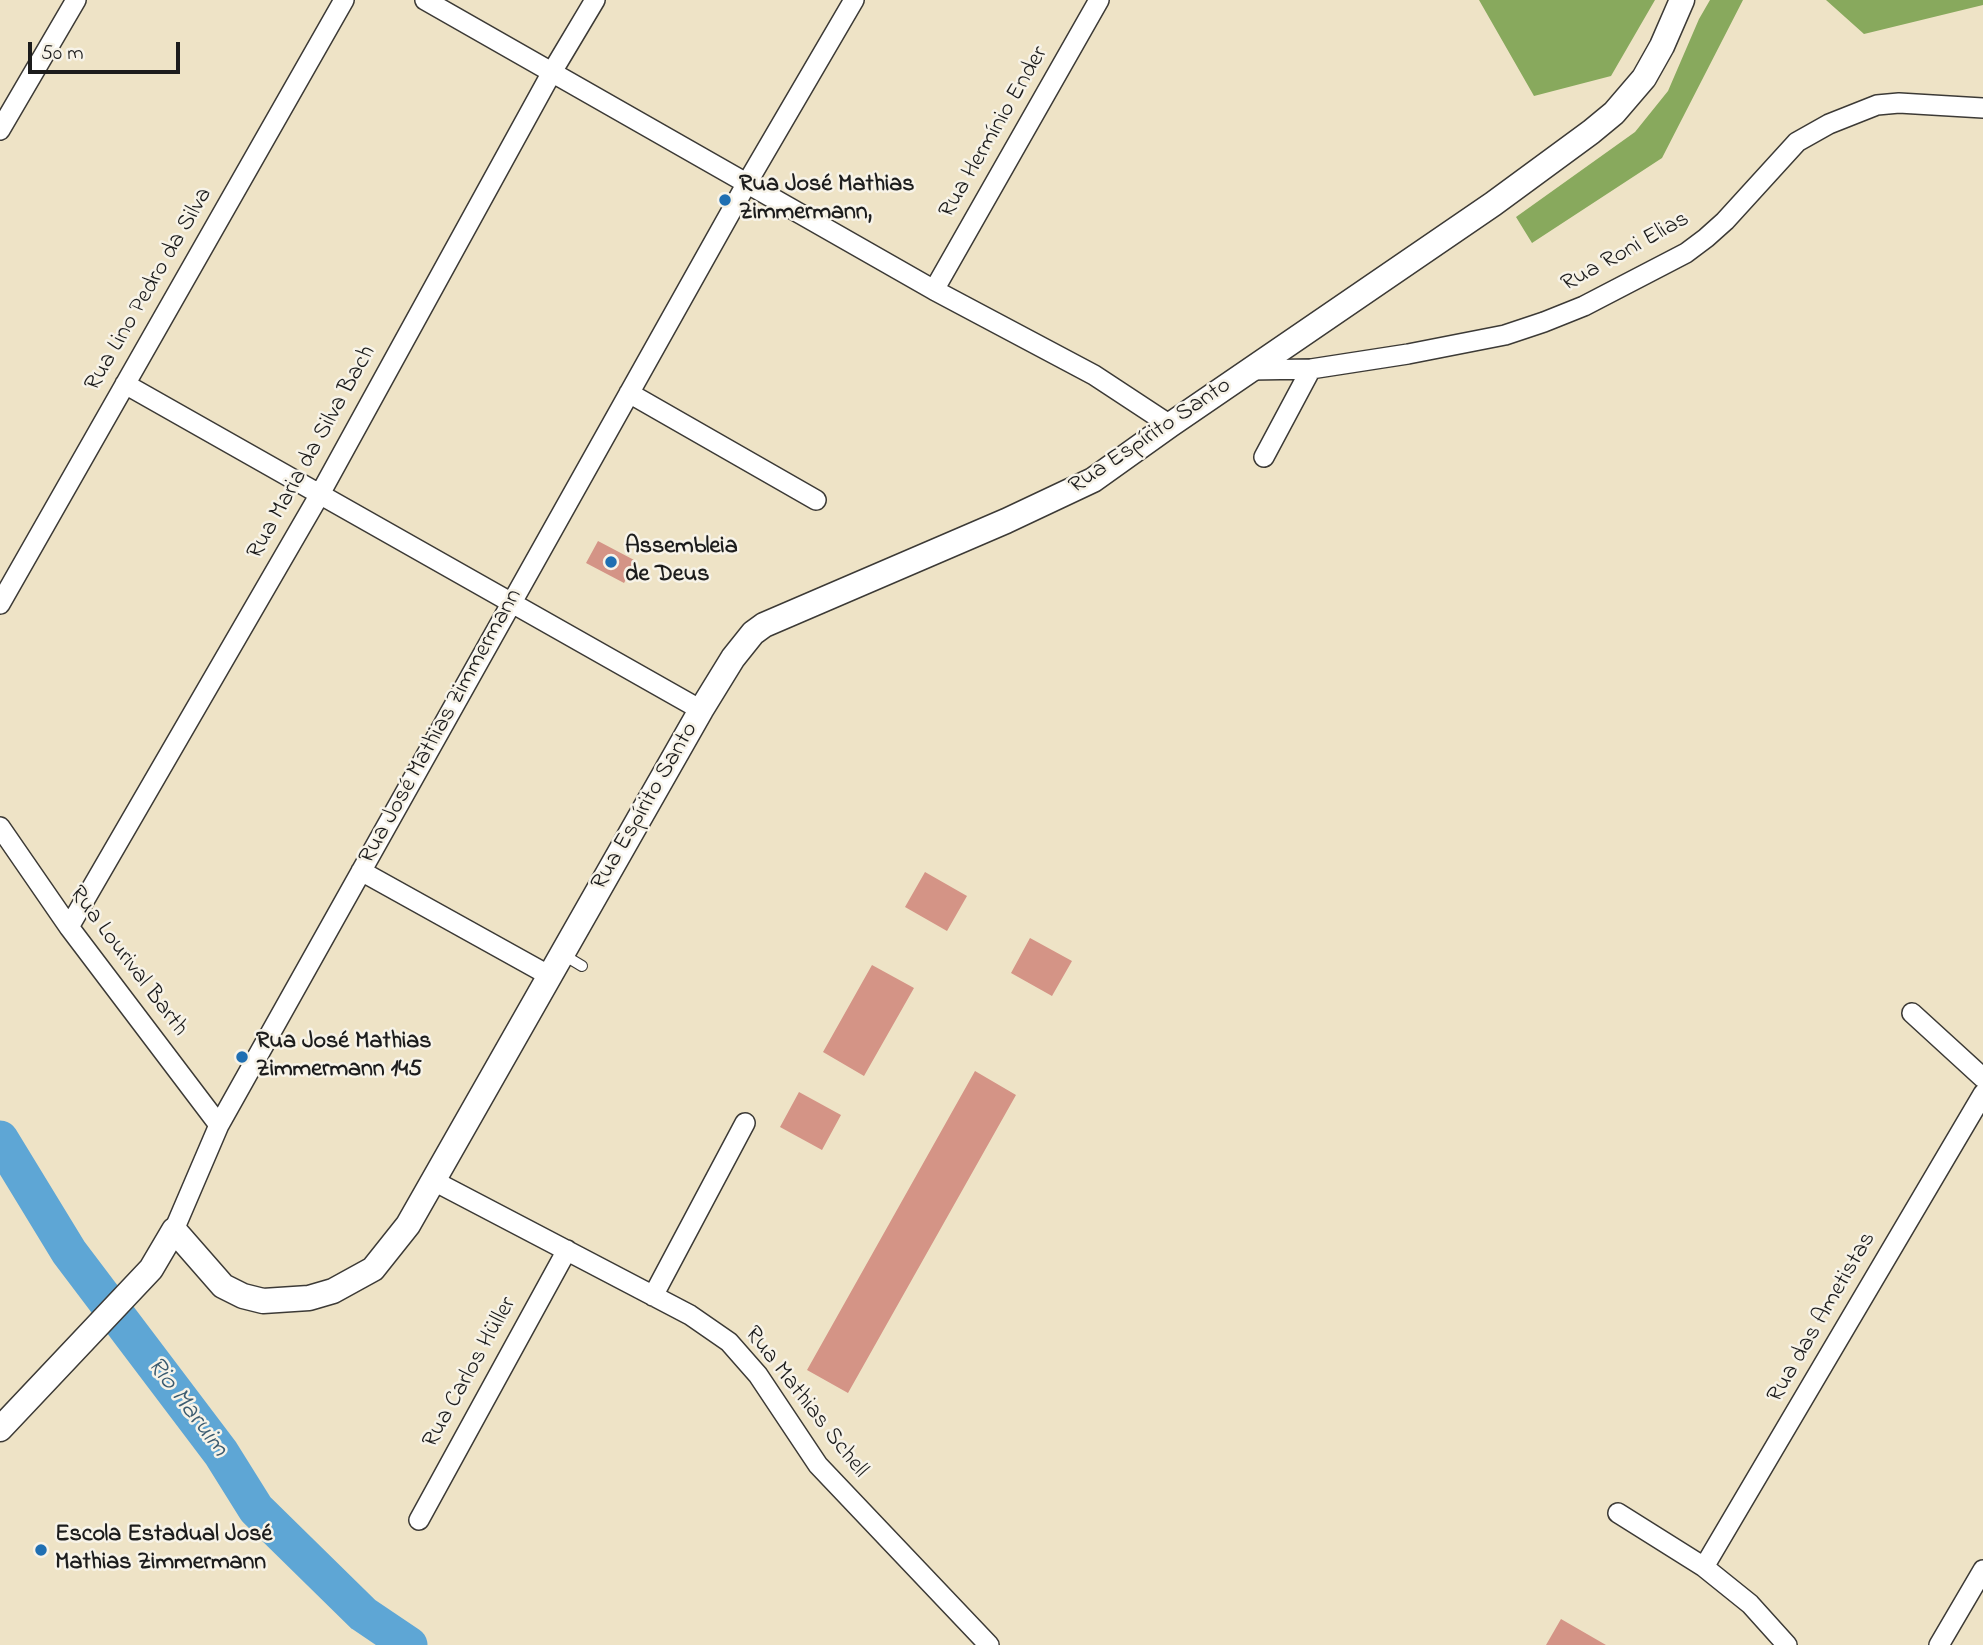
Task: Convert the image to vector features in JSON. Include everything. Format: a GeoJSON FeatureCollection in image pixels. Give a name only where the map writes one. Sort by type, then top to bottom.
{"type":"FeatureCollection","features":[{"type":"Feature","properties":{"kind":"street"},"geometry":{"type":"LineString","coordinates":[[0,130],[76,0]]}},
{"type":"Feature","properties":{"kind":"street","name":"Rua Lino Pedro da Silva"},"geometry":{"type":"LineString","coordinates":[[0,604],[344,0]]}},
{"type":"Feature","properties":{"kind":"street"},"geometry":{"type":"LineString","coordinates":[[425,0],[934,290],[1094,375],[1170,425]]}},
{"type":"Feature","properties":{"kind":"street","name":"Rua Maria da Silva Bach"},"geometry":{"type":"LineString","coordinates":[[69,928],[320,494],[552,72],[595,0]]}},
{"type":"Feature","properties":{"kind":"street","name":"Rua José Mathias Zimmermann"},"geometry":{"type":"LineString","coordinates":[[0,1429],[151,1269],[174,1230],[219,1125],[747,183],[854,0]]}},
{"type":"Feature","properties":{"kind":"street","name":"Rua Hermínio Ender"},"geometry":{"type":"LineString","coordinates":[[934,290],[1099,0]]}},
{"type":"Feature","properties":{"kind":"street","name":"Rua Espírito Santo"},"geometry":{"type":"LineString","coordinates":[[174,1230],[223,1286],[243,1296],[273,1301],[309,1298],[333,1291],[373,1269],[408,1225],[435,1181],[550,976],[572,960],[701,710],[742,645],[764,625],[1077,490],[1493,204],[1614,113],[1644,78],[1662,46],[1682,0]]}},
{"type":"Feature","properties":{"kind":"street","name":"Rua Roni Elias"},"geometry":{"type":"LineString","coordinates":[[1250,370],[1311,369],[1446,348],[1505,335],[1584,306],[1696,246],[1725,221],[1797,142],[1850,115],[1877,105],[1899,103],[1983,108]]}},
{"type":"Feature","properties":{"kind":"street"},"geometry":{"type":"LineString","coordinates":[[1264,457],[1311,369]]}},
{"type":"Feature","properties":{"kind":"street"},"geometry":{"type":"LineString","coordinates":[[125,384],[701,710]]}},
{"type":"Feature","properties":{"kind":"street"},"geometry":{"type":"LineString","coordinates":[[629,393],[816,500]]}},
{"type":"Feature","properties":{"kind":"street","name":"Rua Lourival Barth"},"geometry":{"type":"LineString","coordinates":[[0,827],[69,928],[219,1125]]}},
{"type":"Feature","properties":{"kind":"street"},"geometry":{"type":"LineString","coordinates":[[361,871],[550,976]]}},
{"type":"Feature","properties":{"kind":"street"},"geometry":{"type":"LineString","coordinates":[[1912,1013],[1983,1078]]}},
{"type":"Feature","properties":{"kind":"street","name":"Rua das Ametistas"},"geometry":{"type":"LineString","coordinates":[[1704,1567],[1983,1094]]}},
{"type":"Feature","properties":{"kind":"street"},"geometry":{"type":"LineString","coordinates":[[653,1296],[745,1123]]}},
{"type":"Feature","properties":{"kind":"street","name":"Rua Mathias Schell"},"geometry":{"type":"LineString","coordinates":[[435,1181],[709,1326],[746,1360],[818,1465],[989,1645]]}},
{"type":"Feature","properties":{"kind":"street","name":"Rua Carlos Hüller"},"geometry":{"type":"LineString","coordinates":[[419,1520],[567,1250]]}},
{"type":"Feature","properties":{"kind":"street"},"geometry":{"type":"LineString","coordinates":[[1618,1513],[1704,1567],[1750,1604],[1787,1645]]}},
{"type":"Feature","properties":{"kind":"street"},"geometry":{"type":"LineString","coordinates":[[1939,1645],[1983,1570]]}},
{"type":"Feature","properties":{"kind":"green space"},"geometry":{"type":"Polygon","coordinates":[[[1479,0],[1655,0],[1611,76],[1534,96],[1479,0]]]}},
{"type":"Feature","properties":{"kind":"green space"},"geometry":{"type":"Polygon","coordinates":[[[1710,0],[1743,0],[1662,158],[1532,243],[1516,217],[1635,132],[1668,91],[1710,0]]]}},
{"type":"Feature","properties":{"kind":"green space"},"geometry":{"type":"Polygon","coordinates":[[[1826,0],[1983,0],[1983,5],[1864,34],[1826,0]]]}},
{"type":"Feature","properties":{"kind":"building","name":"Assembleia de Deus"},"geometry":{"type":"Polygon","coordinates":[[[598,541],[636,561],[624,583],[586,563],[598,541]]]}},
{"type":"Feature","properties":{"kind":"building"},"geometry":{"type":"Polygon","coordinates":[[[925,872],[967,896],[947,931],[905,907],[925,872]]]}},
{"type":"Feature","properties":{"kind":"building"},"geometry":{"type":"Polygon","coordinates":[[[1030,938],[1072,961],[1052,996],[1011,973],[1030,938]]]}},
{"type":"Feature","properties":{"kind":"building"},"geometry":{"type":"Polygon","coordinates":[[[872,965],[914,988],[864,1076],[823,1052],[872,965]]]}},
{"type":"Feature","properties":{"kind":"building"},"geometry":{"type":"Polygon","coordinates":[[[975,1071],[1016,1095],[848,1393],[807,1370],[975,1071]]]}},
{"type":"Feature","properties":{"kind":"building"},"geometry":{"type":"Polygon","coordinates":[[[799,1092],[841,1115],[822,1150],[780,1127],[799,1092]]]}},
{"type":"Feature","properties":{"kind":"building"},"geometry":{"type":"Polygon","coordinates":[[[1561,1619],[1606,1645],[1546,1645],[1561,1619]]]}},
{"type":"Feature","properties":{"kind":"waterway","name":"Rio Maruim"},"geometry":{"type":"LineString","coordinates":[[0,1139],[69,1252],[221,1453],[256,1509],[363,1614],[409,1645]]}},
{"type":"Feature","properties":{"kind":"place","name":"Rua José Mathias Zimmermann,"},"geometry":{"type":"Point","coordinates":[725,200]}},
{"type":"Feature","properties":{"kind":"place","name":"Assembleia de Deus"},"geometry":{"type":"Point","coordinates":[611,562]}},
{"type":"Feature","properties":{"kind":"place","name":"Rua José Mathias Zimmermann 145"},"geometry":{"type":"Point","coordinates":[242,1057]}},
{"type":"Feature","properties":{"kind":"place","name":"Escola Estadual José Mathias Zimmermann"},"geometry":{"type":"Point","coordinates":[41,1550]}}]}
